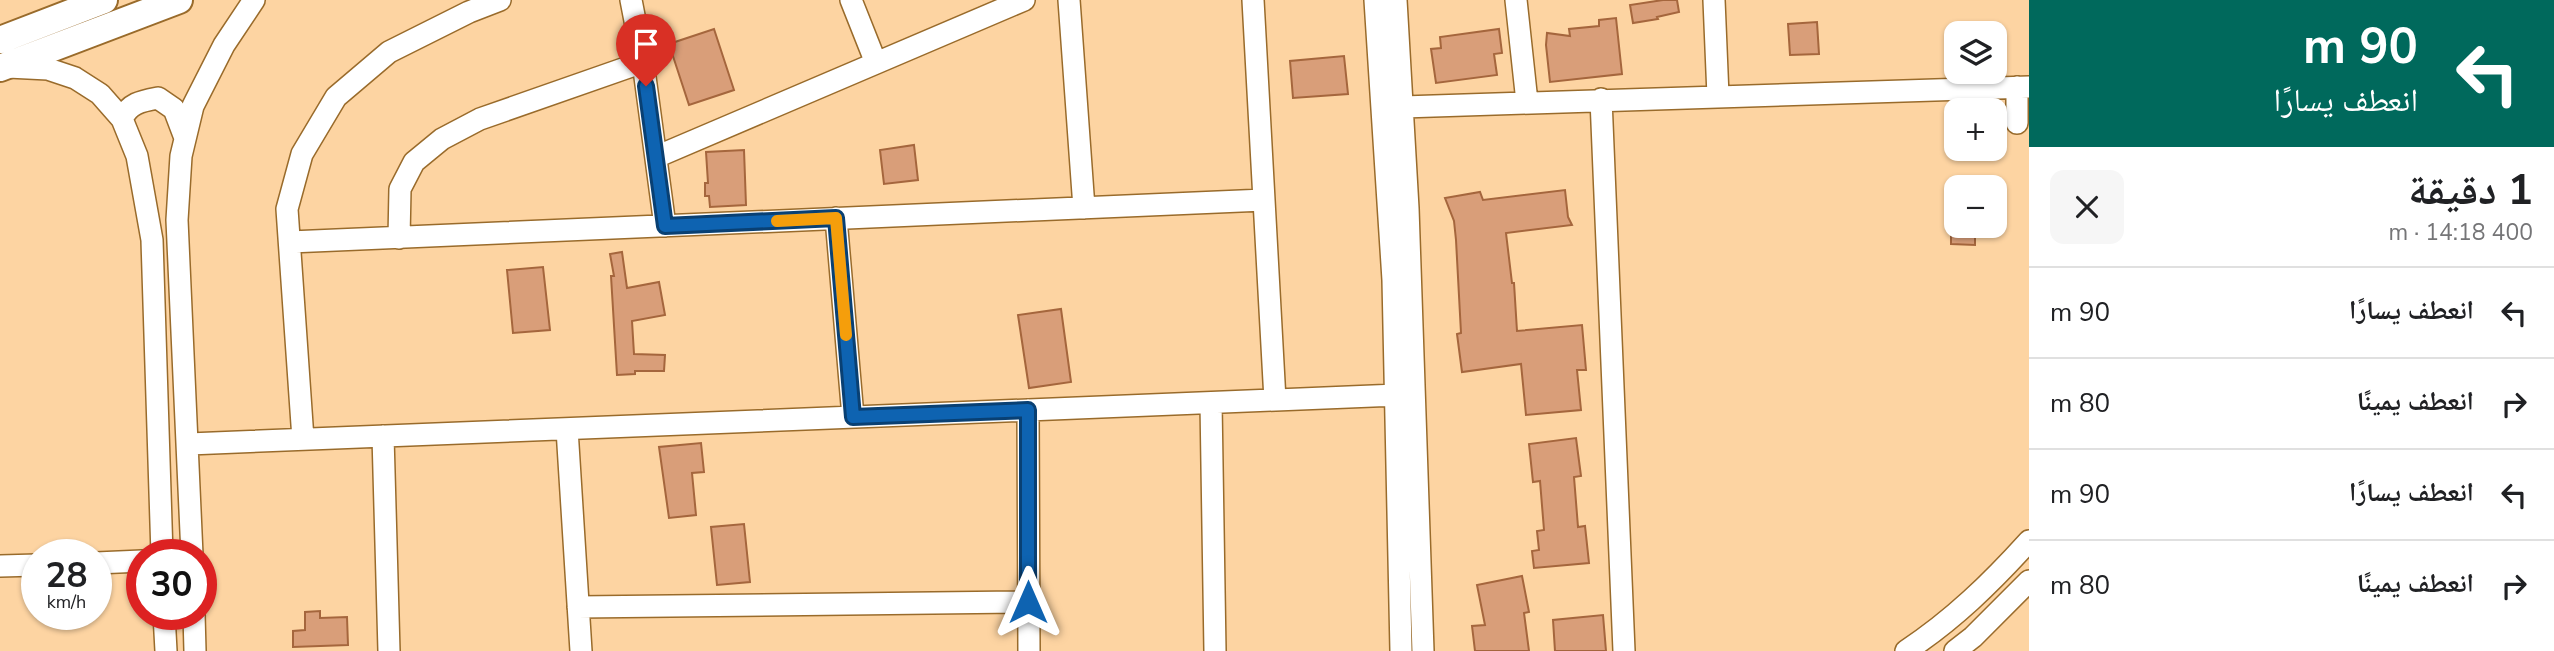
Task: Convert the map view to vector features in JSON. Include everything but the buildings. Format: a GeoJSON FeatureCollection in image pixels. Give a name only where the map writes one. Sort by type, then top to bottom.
{"type":"FeatureCollection","features":[{"type":"Feature","properties":{"kind":"main road"},"geometry":{"type":"LineString","coordinates":[[0,40],[104,0]]}},
{"type":"Feature","properties":{"kind":"main road"},"geometry":{"type":"LineString","coordinates":[[1,68],[179,0]]}},
{"type":"Feature","properties":{"kind":"street"},"geometry":{"type":"LineString","coordinates":[[192,539],[177,220],[181,156],[192,106],[224,45],[254,0]]}},
{"type":"Feature","properties":{"kind":"street"},"geometry":{"type":"LineString","coordinates":[[303,439],[288,209],[302,154],[336,97],[389,52],[469,12],[500,0]]}},
{"type":"Feature","properties":{"kind":"street"},"geometry":{"type":"LineString","coordinates":[[631,0],[643,62],[665,226]]}},
{"type":"Feature","properties":{"kind":"street"},"geometry":{"type":"LineString","coordinates":[[851,0],[876,63]]}},
{"type":"Feature","properties":{"kind":"street"},"geometry":{"type":"LineString","coordinates":[[656,157],[1024,0]]}},
{"type":"Feature","properties":{"kind":"street"},"geometry":{"type":"LineString","coordinates":[[1069,0],[1084,208]]}},
{"type":"Feature","properties":{"kind":"street"},"geometry":{"type":"LineString","coordinates":[[1253,0],[1275,400]]}},
{"type":"Feature","properties":{"kind":"street"},"geometry":{"type":"LineString","coordinates":[[1376,0],[1393,280],[1401,651]]}},
{"type":"Feature","properties":{"kind":"street"},"geometry":{"type":"LineString","coordinates":[[1396,0],[1403,107],[1423,651]]}},
{"type":"Feature","properties":{"kind":"street"},"geometry":{"type":"LineString","coordinates":[[1516,0],[1527,102]]}},
{"type":"Feature","properties":{"kind":"street"},"geometry":{"type":"LineString","coordinates":[[1714,0],[1718,96]]}},
{"type":"Feature","properties":{"kind":"street"},"geometry":{"type":"LineString","coordinates":[[399,237],[400,189],[414,162],[442,139],[480,119],[643,62]]}},
{"type":"Feature","properties":{"kind":"street"},"geometry":{"type":"LineString","coordinates":[[1,68],[48,69],[75,78],[100,94],[122,118],[137,156],[152,240],[161,539]]}},
{"type":"Feature","properties":{"kind":"street"},"geometry":{"type":"LineString","coordinates":[[1403,107],[2023,87],[2017,122]]}},
{"type":"Feature","properties":{"kind":"street"},"geometry":{"type":"LineString","coordinates":[[122,118],[126,110],[139,101],[158,98],[174,109],[185,138]]}},
{"type":"Feature","properties":{"kind":"street"},"geometry":{"type":"LineString","coordinates":[[1601,99],[1624,651]]}},
{"type":"Feature","properties":{"kind":"street"},"geometry":{"type":"LineString","coordinates":[[290,242],[1264,200]]}},
{"type":"Feature","properties":{"kind":"street"},"geometry":{"type":"LineString","coordinates":[[836,218],[853,417]]}},
{"type":"Feature","properties":{"kind":"street"},"geometry":{"type":"LineString","coordinates":[[189,444],[1397,395]]}},
{"type":"Feature","properties":{"kind":"street"},"geometry":{"type":"LineString","coordinates":[[1211,403],[1215,651]]}},
{"type":"Feature","properties":{"kind":"street"},"geometry":{"type":"LineString","coordinates":[[1028,410],[1028,651]]}},
{"type":"Feature","properties":{"kind":"street"},"geometry":{"type":"LineString","coordinates":[[567,429],[581,651]]}},
{"type":"Feature","properties":{"kind":"street"},"geometry":{"type":"LineString","coordinates":[[383,436],[389,651]]}},
{"type":"Feature","properties":{"kind":"street"},"geometry":{"type":"LineString","coordinates":[[1906,651],[1941,628],[1989,585],[2029,541]]}},
{"type":"Feature","properties":{"kind":"street"},"geometry":{"type":"LineString","coordinates":[[0,566],[21,565]]}},
{"type":"Feature","properties":{"kind":"street"},"geometry":{"type":"LineString","coordinates":[[1955,651],[1973,637],[2029,580]]}},
{"type":"Feature","properties":{"kind":"street"},"geometry":{"type":"LineString","coordinates":[[578,607],[1028,602]]}},
{"type":"Feature","properties":{"kind":"street"},"geometry":{"type":"LineString","coordinates":[[165,630],[166,651]]}},
{"type":"Feature","properties":{"kind":"street"},"geometry":{"type":"LineString","coordinates":[[194,630],[195,651]]}},
{"type":"Feature","properties":{"kind":"slow traffic"},"geometry":{"type":"LineString","coordinates":[[777,221],[836,218],[846,335]]}},
{"type":"Feature","properties":{"kind":"route"},"geometry":{"type":"LineString","coordinates":[[646,86],[665,226],[836,218],[853,417],[1028,410],[1028,602]]}}]}
